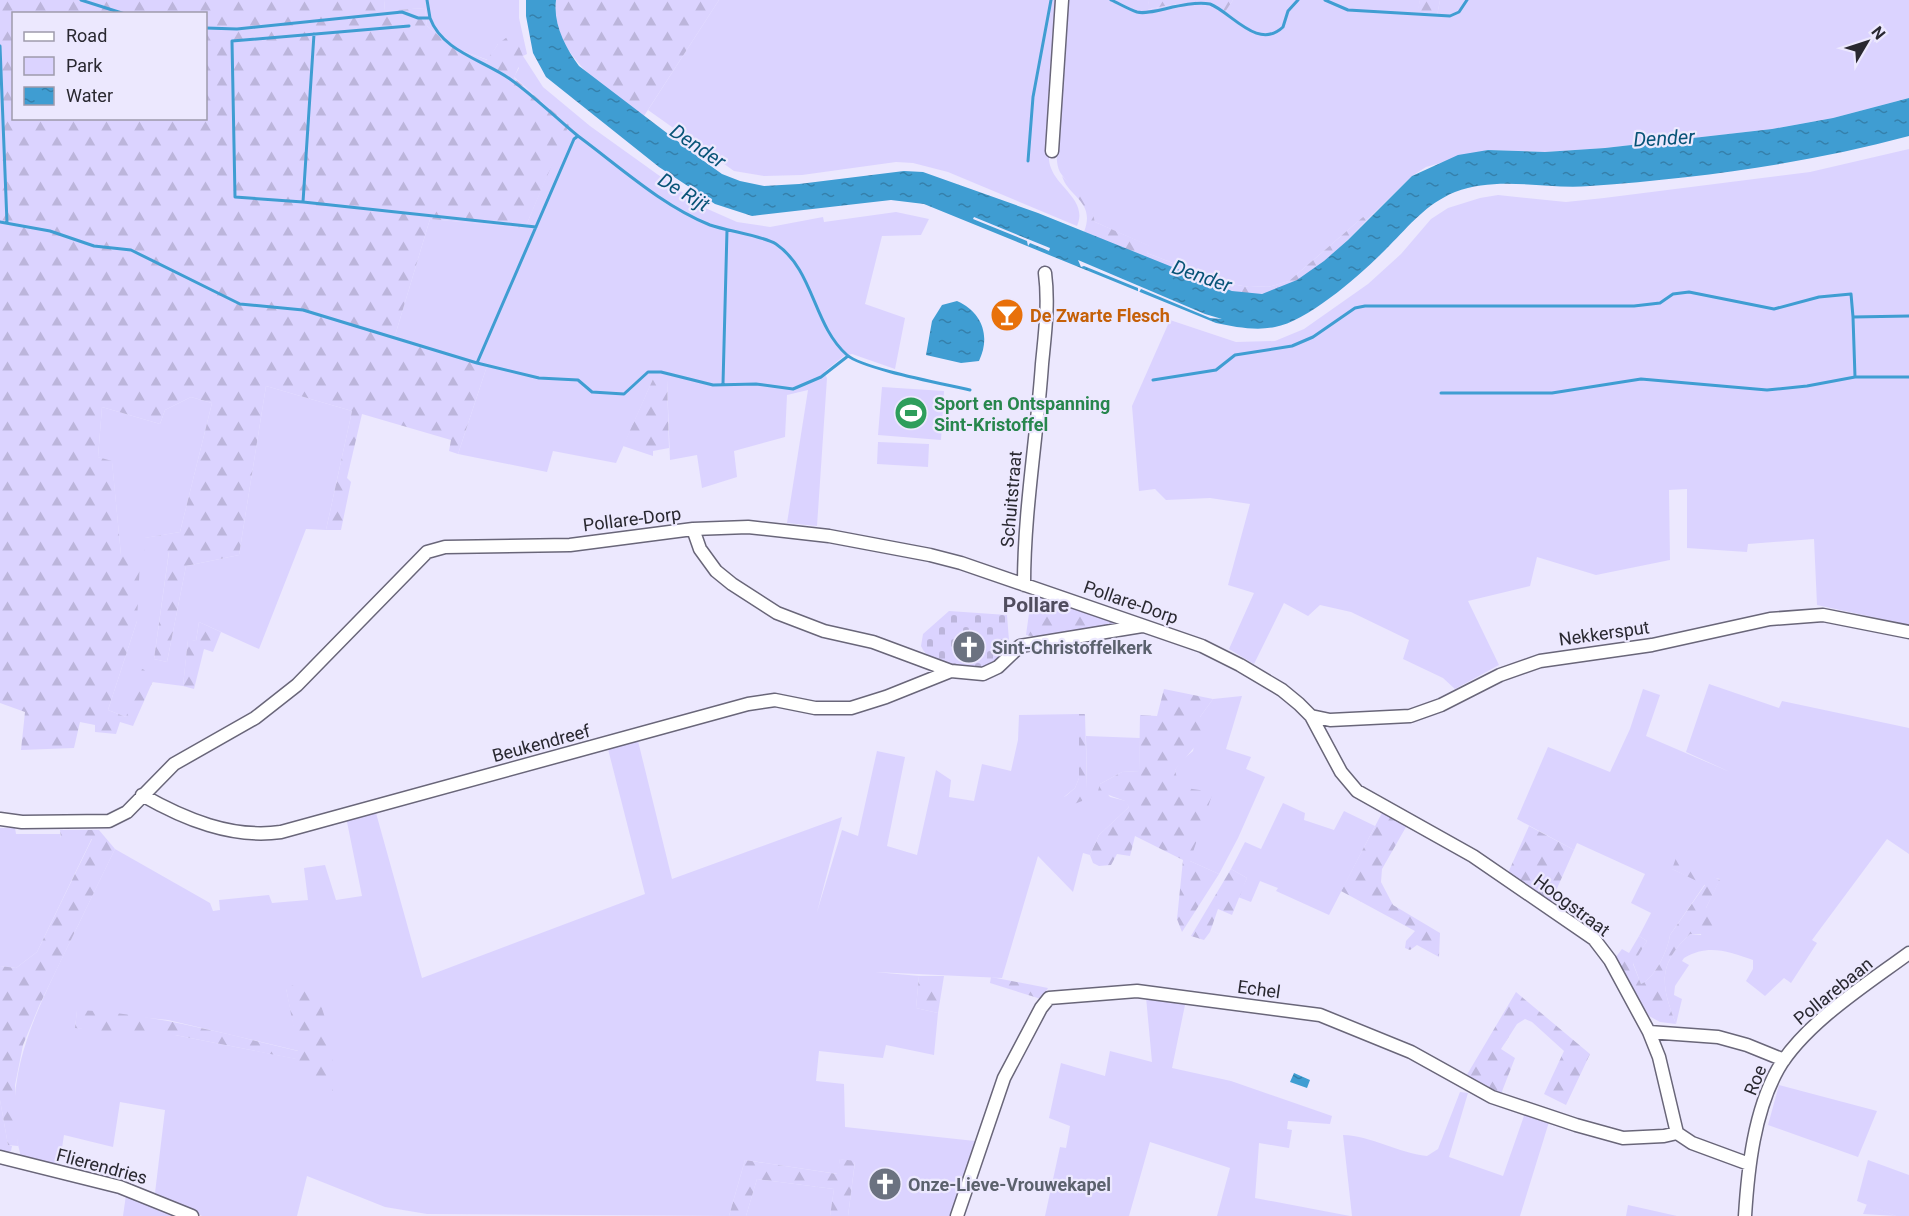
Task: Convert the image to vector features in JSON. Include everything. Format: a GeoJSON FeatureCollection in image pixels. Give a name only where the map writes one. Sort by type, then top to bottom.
{"type":"FeatureCollection","features":[{"type":"Feature","properties":{"kind":"street"},"geometry":{"type":"LineString","coordinates":[[1052,151],[1052,116],[1062,0]]}},
{"type":"Feature","properties":{"kind":"street","name":"Schuitstraat"},"geometry":{"type":"LineString","coordinates":[[1024,585],[1025,520],[1039,409],[1048,299],[1045,273]]}},
{"type":"Feature","properties":{"kind":"street","name":"Pollare-Dorp"},"geometry":{"type":"LineString","coordinates":[[0,819],[22,822],[109,821],[127,812],[142,795],[186,756],[255,718],[297,686],[427,552],[445,547],[570,545],[693,530],[748,528],[857,540],[940,557],[1202,646],[1282,690],[1311,716]]}},
{"type":"Feature","properties":{"kind":"street"},"geometry":{"type":"LineString","coordinates":[[693,530],[703,554],[716,570],[732,584],[777,613],[824,631],[873,642],[951,671],[983,674],[998,668],[1020,646],[1144,626]]}},
{"type":"Feature","properties":{"kind":"street","name":"Nekkersput"},"geometry":{"type":"LineString","coordinates":[[1311,716],[1330,720],[1410,716],[1441,705],[1500,675],[1540,661],[1652,645],[1770,619],[1823,615],[1909,632]]}},
{"type":"Feature","properties":{"kind":"street","name":"Beukendreef"},"geometry":{"type":"LineString","coordinates":[[142,795],[193,819],[230,832],[266,835],[748,704],[776,700],[815,708],[851,708],[886,698],[951,671]]}},
{"type":"Feature","properties":{"kind":"street","name":"Hoogstraat"},"geometry":{"type":"LineString","coordinates":[[1311,716],[1341,772],[1357,791],[1473,856],[1594,939],[1610,960],[1649,1032],[1659,1057],[1677,1133]]}},
{"type":"Feature","properties":{"kind":"street","name":"Pollarebaan"},"geometry":{"type":"LineString","coordinates":[[1784,1060],[1823,1020],[1909,953]]}},
{"type":"Feature","properties":{"kind":"street","name":"Echel"},"geometry":{"type":"LineString","coordinates":[[957,1216],[1004,1078],[1041,1008],[1049,998],[1137,991],[1320,1015],[1411,1052],[1492,1097],[1576,1125],[1623,1138],[1677,1133]]}},
{"type":"Feature","properties":{"kind":"street","name":"Roe"},"geometry":{"type":"LineString","coordinates":[[1649,1032],[1718,1037],[1747,1045],[1784,1060],[1772,1082],[1749,1164],[1744,1216]]}},
{"type":"Feature","properties":{"kind":"street"},"geometry":{"type":"LineString","coordinates":[[1677,1133],[1692,1143],[1749,1164]]}},
{"type":"Feature","properties":{"kind":"street","name":"Flierendries"},"geometry":{"type":"LineString","coordinates":[[0,1157],[120,1187],[192,1216]]}},
{"type":"Feature","properties":{"kind":"green space"},"geometry":{"type":"Polygon","coordinates":[[[0,0],[385,0],[384,11],[425,8],[427,26],[454,48],[487,60],[498,44],[511,34],[515,37],[523,56],[514,78],[569,125],[525,228],[430,219],[394,339],[487,366],[458,454],[449,451],[451,440],[362,414],[347,478],[351,482],[341,530],[326,530],[352,411],[266,386],[239,555],[186,566],[167,662],[154,659],[169,552],[145,553],[144,538],[180,532],[212,403],[191,397],[165,410],[160,424],[102,407],[98,457],[112,461],[121,555],[133,555],[140,560],[137,621],[108,710],[126,717],[142,669],[156,674],[133,726],[120,722],[116,734],[95,732],[95,725],[80,722],[74,748],[21,750],[25,712],[0,703],[0,0]]]}},
{"type":"Feature","properties":{"kind":"green space"},"geometry":{"type":"Polygon","coordinates":[[[385,0],[519,0],[519,18],[527,54],[523,56],[543,87],[590,126],[703,207],[737,222],[770,227],[823,217],[824,222],[896,212],[929,219],[921,235],[882,236],[865,304],[905,318],[895,369],[852,354],[844,356],[824,372],[827,378],[817,526],[787,523],[808,390],[787,395],[785,437],[734,451],[737,477],[702,488],[697,455],[670,460],[667,380],[653,379],[616,463],[553,451],[547,472],[458,454],[487,366],[394,339],[430,219],[525,228],[568,125],[514,77],[519,68],[498,44],[488,60],[454,48],[427,26],[425,8],[384,11],[385,0]]]}},
{"type":"Feature","properties":{"kind":"green space"},"geometry":{"type":"Polygon","coordinates":[[[556,0],[719,0],[644,116],[598,82],[571,54],[562,38],[557,20],[556,0]]]}},
{"type":"Feature","properties":{"kind":"green space"},"geometry":{"type":"Polygon","coordinates":[[[719,0],[1060,0],[1048,144],[1050,165],[1079,209],[1077,226],[948,172],[913,163],[896,162],[802,175],[764,176],[734,171],[648,110],[719,0]]]}},
{"type":"Feature","properties":{"kind":"green space"},"geometry":{"type":"Polygon","coordinates":[[[1067,0],[1149,0],[1148,10],[1196,4],[1225,12],[1233,0],[1420,0],[1418,12],[1437,16],[1440,0],[1909,0],[1909,98],[1833,118],[1772,129],[1605,148],[1545,152],[1488,150],[1426,167],[1412,176],[1368,219],[1363,217],[1289,281],[1272,286],[1249,287],[1225,283],[1147,253],[1149,246],[1095,222],[1086,202],[1062,175],[1057,164],[1057,142],[1067,0]]]}},
{"type":"Feature","properties":{"kind":"green space"},"geometry":{"type":"Polygon","coordinates":[[[1149,0],[1233,0],[1225,12],[1196,4],[1147,10],[1149,0]]]}},
{"type":"Feature","properties":{"kind":"green space"},"geometry":{"type":"Polygon","coordinates":[[[1420,0],[1440,0],[1437,16],[1417,13],[1420,0]]]}},
{"type":"Feature","properties":{"kind":"green space"},"geometry":{"type":"Polygon","coordinates":[[[1909,149],[1909,625],[1817,605],[1814,539],[1748,544],[1747,552],[1687,548],[1687,489],[1669,490],[1670,560],[1596,575],[1537,557],[1530,586],[1468,601],[1499,665],[1455,689],[1443,678],[1403,659],[1409,640],[1351,612],[1320,605],[1308,616],[1284,603],[1254,664],[1229,649],[1254,593],[1228,585],[1250,504],[1210,498],[1166,500],[1155,489],[1139,491],[1132,406],[1170,320],[1236,342],[1275,341],[1304,329],[1368,284],[1401,254],[1431,219],[1448,208],[1480,198],[1498,195],[1566,202],[1604,198],[1810,172],[1909,149]]]}},
{"type":"Feature","properties":{"kind":"green space"},"geometry":{"type":"Polygon","coordinates":[[[1062,176],[1090,203],[1095,222],[1150,246],[1147,253],[1225,283],[1249,287],[1272,286],[1289,281],[1363,217],[1368,219],[1320,266],[1306,276],[1277,290],[1261,294],[1245,293],[1200,281],[1084,232],[1087,222],[1084,206],[1062,176]]]}},
{"type":"Feature","properties":{"kind":"green space"},"geometry":{"type":"Polygon","coordinates":[[[653,379],[667,379],[669,448],[653,451],[653,456],[623,446],[653,379]]]}},
{"type":"Feature","properties":{"kind":"green space"},"geometry":{"type":"Polygon","coordinates":[[[266,386],[352,411],[326,530],[306,529],[259,649],[199,622],[196,641],[188,640],[183,686],[152,682],[155,674],[126,717],[108,710],[137,621],[133,555],[121,555],[112,462],[98,457],[102,407],[160,424],[165,410],[191,397],[212,403],[180,532],[145,538],[169,551],[154,659],[167,662],[186,566],[239,555],[266,386]]]}},
{"type":"Feature","properties":{"kind":"green space","name":"Sport en Ontspanning Sint-Kristoffel"},"geometry":{"type":"Polygon","coordinates":[[[882,387],[944,391],[941,440],[878,435],[882,387]]]}},
{"type":"Feature","properties":{"kind":"green space"},"geometry":{"type":"Polygon","coordinates":[[[878,442],[929,444],[928,467],[877,464],[878,442]]]}},
{"type":"Feature","properties":{"kind":"green space"},"geometry":{"type":"Polygon","coordinates":[[[1032,592],[1114,620],[1114,626],[1035,637],[1026,635],[1032,592]]]}},
{"type":"Feature","properties":{"kind":"green space"},"geometry":{"type":"Polygon","coordinates":[[[949,611],[1007,615],[1010,653],[991,669],[952,666],[933,659],[921,646],[923,634],[949,611]]]}},
{"type":"Feature","properties":{"kind":"green space"},"geometry":{"type":"Polygon","coordinates":[[[199,622],[221,632],[213,652],[204,649],[194,689],[183,686],[188,639],[196,641],[199,622]]]}},
{"type":"Feature","properties":{"kind":"green space"},"geometry":{"type":"Polygon","coordinates":[[[1709,684],[1779,708],[1782,701],[1909,728],[1909,854],[1887,839],[1812,940],[1817,943],[1791,983],[1784,978],[1765,996],[1746,981],[1753,969],[1753,960],[1718,950],[1701,951],[1684,958],[1682,961],[1689,965],[1675,986],[1674,995],[1682,999],[1676,1024],[1665,987],[1667,966],[1679,945],[1690,934],[1701,935],[1706,908],[1720,879],[1672,869],[1705,884],[1670,935],[1664,956],[1656,970],[1641,984],[1633,963],[1647,941],[1639,936],[1651,913],[1631,903],[1645,874],[1577,843],[1574,850],[1517,819],[1548,747],[1610,772],[1630,729],[1643,689],[1660,695],[1646,736],[1730,772],[1686,752],[1709,684]]]}},
{"type":"Feature","properties":{"kind":"green space"},"geometry":{"type":"Polygon","coordinates":[[[1164,689],[1213,699],[1200,717],[1203,737],[1175,770],[1179,787],[1213,792],[1190,861],[1219,874],[1182,932],[1177,919],[1183,860],[1135,836],[1130,856],[1117,854],[1111,865],[1099,866],[1093,863],[1090,855],[1099,835],[1129,807],[1125,801],[1098,791],[1100,784],[1122,772],[1139,771],[1140,715],[1157,716],[1164,689]]]}},
{"type":"Feature","properties":{"kind":"green space"},"geometry":{"type":"Polygon","coordinates":[[[1242,696],[1226,749],[1251,757],[1246,769],[1265,777],[1219,874],[1190,861],[1175,770],[1193,751],[1200,717],[1213,699],[1242,696]]]}},
{"type":"Feature","properties":{"kind":"green space"},"geometry":{"type":"Polygon","coordinates":[[[1079,714],[1079,778],[1075,788],[1064,797],[1087,789],[1086,736],[1140,738],[1139,771],[1122,772],[1100,784],[1110,797],[1126,801],[1129,807],[1099,835],[1090,855],[1083,853],[1073,892],[1038,856],[1002,978],[875,972],[919,976],[916,1008],[938,1013],[934,1055],[886,1045],[883,1058],[819,1051],[816,1081],[844,1084],[845,1127],[975,1141],[977,1146],[963,1176],[952,1216],[848,1216],[855,1162],[840,1159],[838,1174],[745,1160],[729,1216],[427,1214],[385,1207],[307,1176],[297,1216],[202,1216],[155,1193],[165,1110],[120,1102],[113,1147],[64,1135],[59,1167],[21,1157],[16,1130],[15,1103],[24,1051],[32,1025],[53,976],[115,849],[210,903],[213,911],[220,910],[219,900],[269,895],[272,903],[308,900],[304,868],[325,865],[336,900],[362,896],[346,817],[376,813],[422,978],[645,894],[608,749],[638,741],[672,879],[842,817],[817,912],[842,830],[858,836],[877,751],[905,757],[887,846],[917,855],[936,770],[951,780],[949,797],[974,801],[982,764],[1011,771],[1018,740],[1019,715],[1079,714]],[[286,988],[299,1051],[168,1020],[77,1011],[75,1028],[175,1035],[297,1059],[333,1092],[286,988]]]}},
{"type":"Feature","properties":{"kind":"green space"},"geometry":{"type":"Polygon","coordinates":[[[1079,714],[1085,714],[1087,789],[1082,801],[1064,808],[1059,802],[1075,788],[1079,778],[1079,714]]]}},
{"type":"Feature","properties":{"kind":"green space"},"geometry":{"type":"Polygon","coordinates":[[[1283,803],[1305,813],[1304,820],[1334,830],[1344,811],[1375,826],[1329,915],[1276,891],[1278,888],[1260,881],[1251,902],[1238,897],[1247,878],[1231,869],[1245,842],[1261,849],[1283,803]]]}},
{"type":"Feature","properties":{"kind":"green space"},"geometry":{"type":"Polygon","coordinates":[[[1383,811],[1406,827],[1382,869],[1381,882],[1393,905],[1440,933],[1439,957],[1417,945],[1410,950],[1405,948],[1406,941],[1415,931],[1341,891],[1383,811]]]}},
{"type":"Feature","properties":{"kind":"green space"},"geometry":{"type":"Polygon","coordinates":[[[1529,826],[1574,850],[1551,902],[1508,873],[1529,826]]]}},
{"type":"Feature","properties":{"kind":"green space"},"geometry":{"type":"Polygon","coordinates":[[[0,828],[15,828],[16,834],[60,834],[61,838],[92,838],[37,952],[16,968],[0,966],[0,828]]]}},
{"type":"Feature","properties":{"kind":"green space"},"geometry":{"type":"Polygon","coordinates":[[[60,830],[99,830],[115,849],[39,1006],[23,1045],[15,1085],[18,1146],[8,1145],[0,1100],[0,966],[16,968],[37,952],[92,839],[61,838],[60,830]]]}},
{"type":"Feature","properties":{"kind":"green space"},"geometry":{"type":"Polygon","coordinates":[[[1676,858],[1720,880],[1706,908],[1726,914],[1715,934],[1690,934],[1679,945],[1667,966],[1665,987],[1676,1024],[1660,1022],[1649,1016],[1615,958],[1622,949],[1629,953],[1639,936],[1647,941],[1633,964],[1641,984],[1656,970],[1664,956],[1670,935],[1705,885],[1672,869],[1676,858]]]}},
{"type":"Feature","properties":{"kind":"green space"},"geometry":{"type":"Polygon","coordinates":[[[1231,869],[1247,878],[1232,915],[1218,909],[1210,932],[1204,940],[1191,936],[1231,869]]]}},
{"type":"Feature","properties":{"kind":"green space"},"geometry":{"type":"Polygon","coordinates":[[[919,976],[944,976],[938,1013],[916,1008],[919,976]]]}},
{"type":"Feature","properties":{"kind":"green space"},"geometry":{"type":"Polygon","coordinates":[[[991,977],[1048,988],[1041,999],[990,983],[991,977]]]}},
{"type":"Feature","properties":{"kind":"green space"},"geometry":{"type":"Polygon","coordinates":[[[312,978],[332,1039],[333,1092],[293,1074],[296,1059],[175,1035],[137,1036],[75,1028],[77,1010],[105,1012],[189,1025],[298,1051],[286,988],[312,978]]]}},
{"type":"Feature","properties":{"kind":"green space"},"geometry":{"type":"Polygon","coordinates":[[[1516,992],[1590,1054],[1566,1105],[1544,1094],[1564,1051],[1532,1022],[1525,1019],[1517,1024],[1501,1049],[1515,1058],[1501,1094],[1465,1078],[1516,992]]]}},
{"type":"Feature","properties":{"kind":"green space"},"geometry":{"type":"Polygon","coordinates":[[[1146,997],[1186,1000],[1172,1068],[1231,1081],[1332,1116],[1330,1124],[1288,1121],[1287,1129],[1292,1130],[1289,1148],[1259,1143],[1255,1198],[1350,1216],[1217,1216],[1230,1168],[1150,1142],[1129,1216],[1045,1216],[1060,1147],[1066,1148],[1070,1126],[1049,1118],[1061,1063],[1105,1076],[1110,1051],[1152,1062],[1146,997]]]}},
{"type":"Feature","properties":{"kind":"green space"},"geometry":{"type":"Polygon","coordinates":[[[1779,1085],[1877,1111],[1858,1157],[1768,1125],[1779,1085]]]}},
{"type":"Feature","properties":{"kind":"green space"},"geometry":{"type":"Polygon","coordinates":[[[1460,1092],[1468,1093],[1449,1157],[1503,1176],[1525,1113],[1549,1122],[1520,1216],[1352,1216],[1343,1135],[1364,1138],[1406,1152],[1427,1156],[1438,1149],[1460,1092]]]}},
{"type":"Feature","properties":{"kind":"green space"},"geometry":{"type":"Polygon","coordinates":[[[0,1100],[8,1145],[12,1146],[11,1151],[0,1153],[0,1100]]]}},
{"type":"Feature","properties":{"kind":"green space"},"geometry":{"type":"Polygon","coordinates":[[[840,1159],[855,1161],[848,1216],[830,1216],[834,1189],[757,1179],[746,1216],[729,1216],[745,1160],[837,1174],[840,1159]]]}},
{"type":"Feature","properties":{"kind":"green space"},"geometry":{"type":"Polygon","coordinates":[[[1868,1160],[1909,1175],[1909,1216],[1896,1216],[1857,1201],[1868,1160]]]}},
{"type":"Feature","properties":{"kind":"green space"},"geometry":{"type":"Polygon","coordinates":[[[757,1179],[834,1189],[830,1216],[746,1216],[757,1179]]]}},
{"type":"Feature","properties":{"kind":"green space"},"geometry":{"type":"Polygon","coordinates":[[[126,1195],[181,1216],[123,1216],[126,1195]]]}},
{"type":"Feature","properties":{"kind":"green space"},"geometry":{"type":"Polygon","coordinates":[[[1867,1204],[1896,1216],[1863,1214],[1867,1204]]]}},
{"type":"Feature","properties":{"kind":"green space"},"geometry":{"type":"Polygon","coordinates":[[[1628,1205],[1677,1216],[1626,1216],[1628,1205]]]}},
{"type":"Feature","properties":{"kind":"water"},"geometry":{"type":"Polygon","coordinates":[[[526,0],[556,0],[556,18],[561,35],[579,66],[722,174],[764,186],[904,171],[923,172],[1038,213],[1232,291],[1262,294],[1297,280],[1324,261],[1412,176],[1458,155],[1488,150],[1545,152],[1605,148],[1772,129],[1833,118],[1909,98],[1909,136],[1791,162],[1671,179],[1573,187],[1489,184],[1472,187],[1455,192],[1427,209],[1336,294],[1304,315],[1275,327],[1246,328],[1216,323],[924,204],[891,200],[752,216],[715,204],[659,167],[546,77],[533,53],[526,16],[526,0]]]}},
{"type":"Feature","properties":{"kind":"water"},"geometry":{"type":"Polygon","coordinates":[[[957,301],[973,312],[982,326],[984,343],[979,361],[961,363],[926,355],[932,321],[942,305],[957,301]]]}},
{"type":"Feature","properties":{"kind":"water"},"geometry":{"type":"Polygon","coordinates":[[[1294,1073],[1310,1080],[1307,1088],[1290,1082],[1294,1073]]]}},
{"type":"Feature","properties":{"kind":"pier"},"geometry":{"type":"Polygon","coordinates":[[[974,217],[1050,248],[1049,251],[1030,243],[1028,246],[1027,241],[973,219],[974,217]]]}},
{"type":"Feature","properties":{"kind":"pier"},"geometry":{"type":"Polygon","coordinates":[[[1078,260],[1205,314],[1222,319],[1210,318],[1141,289],[1138,294],[1138,288],[1084,266],[1081,267],[1078,260]]]}},
{"type":"Feature","properties":{"kind":"waterway"},"geometry":{"type":"LineString","coordinates":[[81,0],[119,12]]}},
{"type":"Feature","properties":{"kind":"waterway"},"geometry":{"type":"LineString","coordinates":[[207,28],[237,29],[402,12],[418,18],[430,18],[427,0]]}},
{"type":"Feature","properties":{"kind":"waterway"},"geometry":{"type":"LineString","coordinates":[[1028,161],[1033,97],[1051,0]]}},
{"type":"Feature","properties":{"kind":"waterway","name":"De Rijt"},"geometry":{"type":"LineString","coordinates":[[1111,0],[1143,13],[1190,4],[1210,4],[1245,28],[1264,35],[1274,33],[1283,27],[1288,11],[1298,0]]}},
{"type":"Feature","properties":{"kind":"waterway","name":"De Rijt"},"geometry":{"type":"LineString","coordinates":[[1325,0],[1348,10],[1450,16],[1459,12],[1467,0]]}},
{"type":"Feature","properties":{"kind":"waterway"},"geometry":{"type":"LineString","coordinates":[[430,18],[436,29],[453,47],[510,79],[578,136]]}},
{"type":"Feature","properties":{"kind":"waterway"},"geometry":{"type":"LineString","coordinates":[[303,202],[235,197],[232,41],[409,26]]}},
{"type":"Feature","properties":{"kind":"waterway"},"geometry":{"type":"LineString","coordinates":[[314,34],[303,202],[536,227]]}},
{"type":"Feature","properties":{"kind":"waterway"},"geometry":{"type":"LineString","coordinates":[[0,46],[7,223]]}},
{"type":"Feature","properties":{"kind":"waterway","name":"De Rijt"},"geometry":{"type":"LineString","coordinates":[[477,363],[574,139],[578,136],[641,185],[692,217],[710,225],[763,238],[776,244],[789,255],[798,268],[827,329],[847,355],[869,366],[886,371],[970,390]]}},
{"type":"Feature","properties":{"kind":"waterway"},"geometry":{"type":"LineString","coordinates":[[0,222],[50,231],[94,246],[131,250],[240,304],[303,310],[477,363],[539,378],[578,380],[592,392],[624,394],[648,372],[661,372],[713,385],[756,384],[793,389],[821,377],[848,356]]}},
{"type":"Feature","properties":{"kind":"waterway"},"geometry":{"type":"LineString","coordinates":[[723,384],[727,230]]}},
{"type":"Feature","properties":{"kind":"waterway"},"geometry":{"type":"LineString","coordinates":[[1153,380],[1216,370],[1235,355],[1292,346],[1313,337],[1355,308],[1365,306],[1634,306],[1660,303],[1673,294],[1689,292],[1774,309],[1819,297],[1851,294],[1853,317],[1909,316]]}},
{"type":"Feature","properties":{"kind":"waterway"},"geometry":{"type":"LineString","coordinates":[[1441,393],[1552,393],[1641,379],[1767,390],[1807,386],[1855,377],[1853,317]]}},
{"type":"Feature","properties":{"kind":"waterway"},"geometry":{"type":"LineString","coordinates":[[1855,377],[1909,377]]}},
{"type":"Feature","properties":{"kind":"place","name":"De Zwarte Flesch"},"geometry":{"type":"Point","coordinates":[1007,315]}},
{"type":"Feature","properties":{"kind":"place","name":"Sport en Ontspanning Sint-Kristoffel"},"geometry":{"type":"Point","coordinates":[911,413]}},
{"type":"Feature","properties":{"kind":"place","name":"Sint-Christoffelkerk"},"geometry":{"type":"Point","coordinates":[969,647]}},
{"type":"Feature","properties":{"kind":"place","name":"Onze-Lieve-Vrouwekapel"},"geometry":{"type":"Point","coordinates":[885,1184]}},
{"type":"Feature","properties":{"kind":"district","name":"Pollare"},"geometry":{"type":"Point","coordinates":[1036,605]}},
{"type":"Feature","properties":{"kind":"water label","name":"Dender"},"geometry":{"type":"Point","coordinates":[1664,138]}},
{"type":"Feature","properties":{"kind":"water label","name":"Dender"},"geometry":{"type":"Point","coordinates":[698,146]}},
{"type":"Feature","properties":{"kind":"water label","name":"Dender"},"geometry":{"type":"Point","coordinates":[1202,276]}}]}
